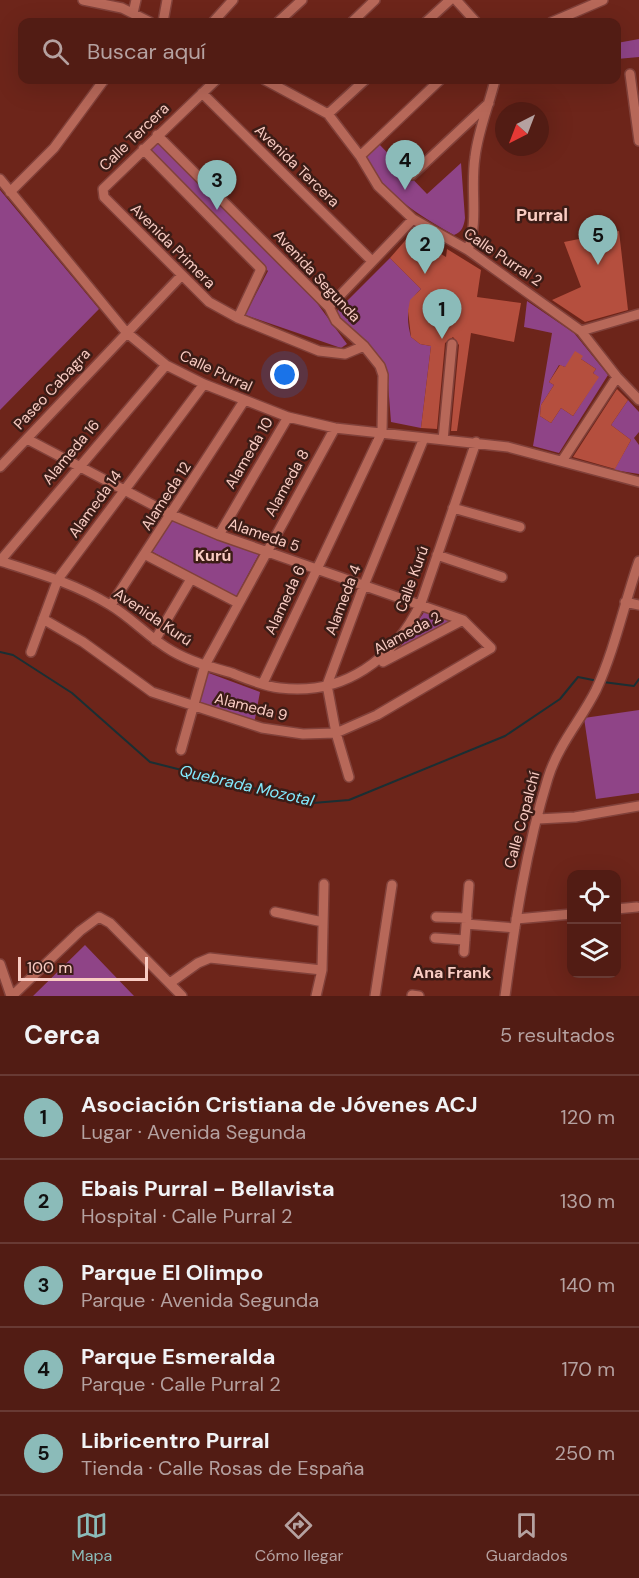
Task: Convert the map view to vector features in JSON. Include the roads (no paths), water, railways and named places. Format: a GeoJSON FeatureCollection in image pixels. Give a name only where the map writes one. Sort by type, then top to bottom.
{"type":"FeatureCollection","features":[{"type":"Feature","properties":{"kind":"street"},"geometry":{"type":"LineString","coordinates":[[83,0],[133,13],[141,18]]}},
{"type":"Feature","properties":{"kind":"street"},"geometry":{"type":"LineString","coordinates":[[133,13],[136,0]]}},
{"type":"Feature","properties":{"kind":"street"},"geometry":{"type":"LineString","coordinates":[[164,18],[167,0]]}},
{"type":"Feature","properties":{"kind":"street"},"geometry":{"type":"LineString","coordinates":[[217,18],[233,0]]}},
{"type":"Feature","properties":{"kind":"street"},"geometry":{"type":"LineString","coordinates":[[282,18],[302,0]]}},
{"type":"Feature","properties":{"kind":"street"},"geometry":{"type":"LineString","coordinates":[[356,18],[375,0]]}},
{"type":"Feature","properties":{"kind":"street"},"geometry":{"type":"LineString","coordinates":[[430,18],[450,0]]}},
{"type":"Feature","properties":{"kind":"street"},"geometry":{"type":"LineString","coordinates":[[456,0],[472,18]]}},
{"type":"Feature","properties":{"kind":"street"},"geometry":{"type":"LineString","coordinates":[[561,18],[603,0]]}},
{"type":"Feature","properties":{"kind":"street"},"geometry":{"type":"LineString","coordinates":[[630,74],[639,141]]}},
{"type":"Feature","properties":{"kind":"street"},"geometry":{"type":"LineString","coordinates":[[10,192],[54,148],[101,84]]}},
{"type":"Feature","properties":{"kind":"street","name":"Calle Tercera"},"geometry":{"type":"LineString","coordinates":[[102,193],[103,189],[157,135],[212,84]]}},
{"type":"Feature","properties":{"kind":"street","name":"Calle Purral 2"},"geometry":{"type":"LineString","coordinates":[[276,84],[328,114],[360,156],[378,186],[413,219],[468,250],[581,331],[616,377],[639,400]]}},
{"type":"Feature","properties":{"kind":"street"},"geometry":{"type":"LineString","coordinates":[[284,87],[287,84]]}},
{"type":"Feature","properties":{"kind":"street"},"geometry":{"type":"LineString","coordinates":[[328,114],[361,84]]}},
{"type":"Feature","properties":{"kind":"street"},"geometry":{"type":"LineString","coordinates":[[360,156],[436,84]]}},
{"type":"Feature","properties":{"kind":"street"},"geometry":{"type":"LineString","coordinates":[[468,250],[474,233],[472,183],[475,155],[494,84]]}},
{"type":"Feature","properties":{"kind":"street","name":"Avenida Tercera"},"geometry":{"type":"LineString","coordinates":[[202,93],[372,261]]}},
{"type":"Feature","properties":{"kind":"street"},"geometry":{"type":"LineString","coordinates":[[412,175],[489,103]]}},
{"type":"Feature","properties":{"kind":"street","name":"Avenida Segunda"},"geometry":{"type":"LineString","coordinates":[[157,135],[329,307],[336,321],[364,346],[380,366],[383,375],[382,432]]}},
{"type":"Feature","properties":{"kind":"street"},"geometry":{"type":"LineString","coordinates":[[143,149],[261,269],[238,318]]}},
{"type":"Feature","properties":{"kind":"street","name":"Calle Purral"},"geometry":{"type":"LineString","coordinates":[[0,179],[126,332],[166,365],[204,384],[288,417],[335,428],[476,442],[562,461],[639,482]]}},
{"type":"Feature","properties":{"kind":"street","name":"Avenida Primera"},"geometry":{"type":"LineString","coordinates":[[102,193],[209,302],[238,318],[319,351],[345,354],[364,346]]}},
{"type":"Feature","properties":{"kind":"street"},"geometry":{"type":"LineString","coordinates":[[329,307],[413,219]]}},
{"type":"Feature","properties":{"kind":"street","name":"Paseo Cabagra"},"geometry":{"type":"LineString","coordinates":[[0,467],[181,276]]}},
{"type":"Feature","properties":{"kind":"street"},"geometry":{"type":"LineString","coordinates":[[581,331],[639,314]]}},
{"type":"Feature","properties":{"kind":"street"},"geometry":{"type":"LineString","coordinates":[[443,440],[452,344]]}},
{"type":"Feature","properties":{"kind":"street","name":"Alameda 16"},"geometry":{"type":"LineString","coordinates":[[0,561],[78,465],[166,365]]}},
{"type":"Feature","properties":{"kind":"street"},"geometry":{"type":"LineString","coordinates":[[562,461],[616,377]]}},
{"type":"Feature","properties":{"kind":"street","name":"Alameda 14"},"geometry":{"type":"LineString","coordinates":[[31,652],[58,579],[204,384]]}},
{"type":"Feature","properties":{"kind":"street","name":"Alameda 12"},"geometry":{"type":"LineString","coordinates":[[111,605],[146,555],[244,401]]}},
{"type":"Feature","properties":{"kind":"street","name":"Alameda 10"},"geometry":{"type":"LineString","coordinates":[[219,535],[288,417]]}},
{"type":"Feature","properties":{"kind":"street","name":"Alameda 8"},"geometry":{"type":"LineString","coordinates":[[181,750],[205,665],[335,428]]}},
{"type":"Feature","properties":{"kind":"street","name":"Alameda 6"},"geometry":{"type":"LineString","coordinates":[[262,683],[382,432]]}},
{"type":"Feature","properties":{"kind":"street","name":"Alameda 4"},"geometry":{"type":"LineString","coordinates":[[327,685],[364,585],[424,438]]}},
{"type":"Feature","properties":{"kind":"street","name":"Alameda 5"},"geometry":{"type":"LineString","coordinates":[[27,439],[172,515],[219,535],[421,603],[463,620],[491,648]]}},
{"type":"Feature","properties":{"kind":"street","name":"Calle Kurú"},"geometry":{"type":"LineString","coordinates":[[327,685],[365,672],[400,639],[421,603],[476,442]]}},
{"type":"Feature","properties":{"kind":"street"},"geometry":{"type":"LineString","coordinates":[[453,508],[520,528]]}},
{"type":"Feature","properties":{"kind":"street"},"geometry":{"type":"LineString","coordinates":[[146,555],[238,603]]}},
{"type":"Feature","properties":{"kind":"street"},"geometry":{"type":"LineString","coordinates":[[437,555],[502,577]]}},
{"type":"Feature","properties":{"kind":"street","name":"Avenida Kurú"},"geometry":{"type":"LineString","coordinates":[[0,561],[58,579],[111,605],[155,640],[180,655],[205,665],[262,683],[297,689],[327,685]]}},
{"type":"Feature","properties":{"kind":"street","name":"Calle Copalchí"},"geometry":{"type":"LineString","coordinates":[[505,996],[522,880],[548,776],[557,756],[595,692],[608,661],[639,561]]}},
{"type":"Feature","properties":{"kind":"street"},"geometry":{"type":"LineString","coordinates":[[155,640],[191,579]]}},
{"type":"Feature","properties":{"kind":"street"},"geometry":{"type":"LineString","coordinates":[[625,602],[639,606]]}},
{"type":"Feature","properties":{"kind":"street","name":"Alameda 9"},"geometry":{"type":"LineString","coordinates":[[43,619],[83,642],[152,692],[262,728],[303,734],[336,733],[412,696],[491,648]]}},
{"type":"Feature","properties":{"kind":"street","name":"Alameda 2"},"geometry":{"type":"LineString","coordinates":[[365,672],[463,620]]}},
{"type":"Feature","properties":{"kind":"street"},"geometry":{"type":"LineString","coordinates":[[327,685],[336,733],[349,777]]}},
{"type":"Feature","properties":{"kind":"street"},"geometry":{"type":"LineString","coordinates":[[538,819],[575,817],[639,806]]}},
{"type":"Feature","properties":{"kind":"street"},"geometry":{"type":"LineString","coordinates":[[316,996],[322,970],[324,884]]}},
{"type":"Feature","properties":{"kind":"street"},"geometry":{"type":"LineString","coordinates":[[375,996],[392,885]]}},
{"type":"Feature","properties":{"kind":"street"},"geometry":{"type":"LineString","coordinates":[[464,952],[469,885]]}},
{"type":"Feature","properties":{"kind":"street"},"geometry":{"type":"LineString","coordinates":[[621,909],[637,907]]}},
{"type":"Feature","properties":{"kind":"street"},"geometry":{"type":"LineString","coordinates":[[275,912],[323,922]]}},
{"type":"Feature","properties":{"kind":"street"},"geometry":{"type":"LineString","coordinates":[[436,916],[467,921],[515,923],[567,915]]}},
{"type":"Feature","properties":{"kind":"street"},"geometry":{"type":"LineString","coordinates":[[0,964],[1,975],[11,996],[80,931],[99,917],[110,923],[182,996]]}},
{"type":"Feature","properties":{"kind":"street"},"geometry":{"type":"LineString","coordinates":[[435,938],[465,940]]}},
{"type":"Feature","properties":{"kind":"street"},"geometry":{"type":"LineString","coordinates":[[170,983],[198,963],[210,958],[322,970]]}},
{"type":"Feature","properties":{"kind":"waterway","name":"Quebrada Mozotal"},"geometry":{"type":"LineString","coordinates":[[0,652],[13,655],[72,693],[150,762],[313,803],[349,800],[505,736],[560,699],[578,677],[598,681]]}},
{"type":"Feature","properties":{"kind":"waterway","name":"Quebrada Mozotal"},"geometry":{"type":"LineString","coordinates":[[603,682],[634,686],[639,679]]}},
{"type":"Feature","properties":{"kind":"place","name":"Parque Esmeralda"},"geometry":{"type":"Point","coordinates":[405,190]}},
{"type":"Feature","properties":{"kind":"place","name":"Parque El Olimpo"},"geometry":{"type":"Point","coordinates":[217,210]}},
{"type":"Feature","properties":{"kind":"place","name":"Libricentro Purral"},"geometry":{"type":"Point","coordinates":[598,265]}},
{"type":"Feature","properties":{"kind":"place","name":"Ebais Purral - Bellavista"},"geometry":{"type":"Point","coordinates":[425,274]}},
{"type":"Feature","properties":{"kind":"place","name":"Asociación Cristiana de Jóvenes ACJ"},"geometry":{"type":"Point","coordinates":[442,339]}},
{"type":"Feature","properties":{"kind":"district","name":"Purral"},"geometry":{"type":"Point","coordinates":[542,215]}},
{"type":"Feature","properties":{"kind":"district","name":"Kurú"},"geometry":{"type":"Point","coordinates":[213,555]}},
{"type":"Feature","properties":{"kind":"district","name":"Ana Frank"},"geometry":{"type":"Point","coordinates":[452,972]}}]}
